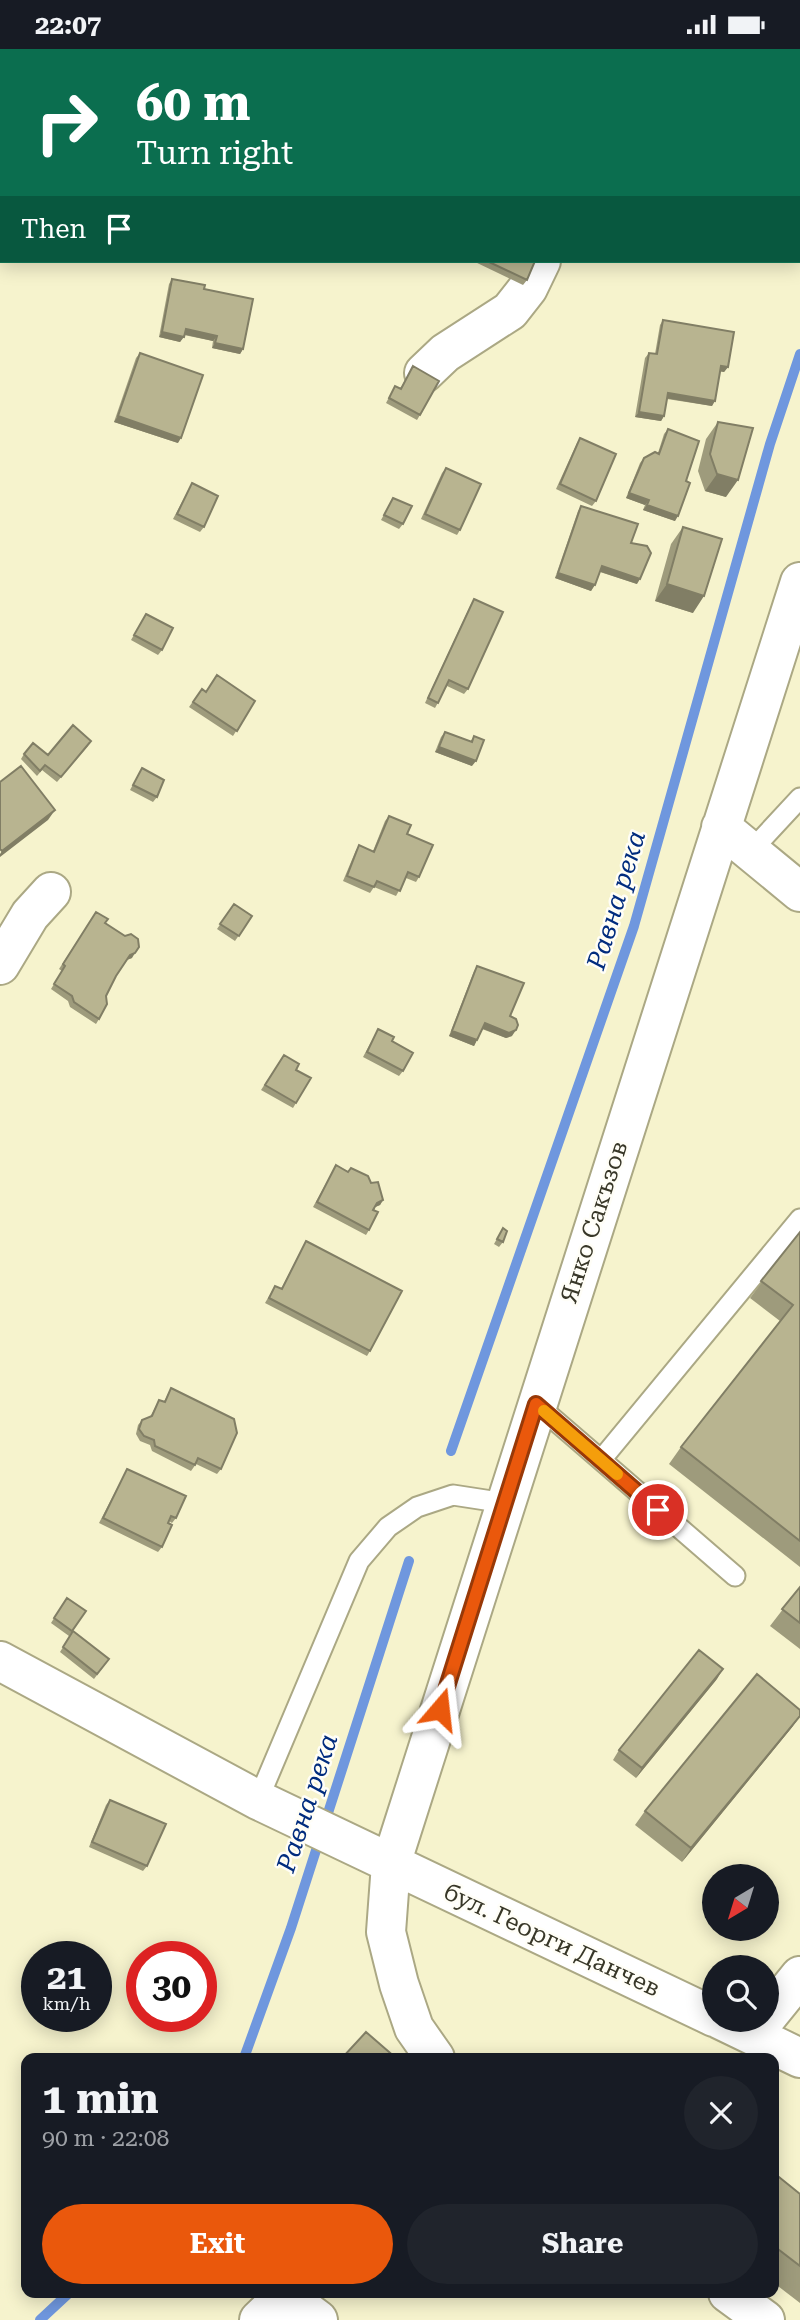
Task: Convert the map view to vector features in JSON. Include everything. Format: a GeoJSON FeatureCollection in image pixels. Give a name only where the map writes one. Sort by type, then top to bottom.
{"type":"FeatureCollection","features":[{"type":"Feature","properties":{"kind":"street"},"geometry":{"type":"LineString","coordinates":[[424,373],[445,353],[510,311],[528,288],[540,263]]}},
{"type":"Feature","properties":{"kind":"street","name":"Янко Сакъзов"},"geometry":{"type":"LineString","coordinates":[[432,2053],[414,2028],[399,1984],[386,1931],[391,1864],[800,582]]}},
{"type":"Feature","properties":{"kind":"street"},"geometry":{"type":"LineString","coordinates":[[720,827],[800,892]]}},
{"type":"Feature","properties":{"kind":"street"},"geometry":{"type":"LineString","coordinates":[[0,965],[30,915],[51,892]]}},
{"type":"Feature","properties":{"kind":"street","name":"бул. Георги Данчев"},"geometry":{"type":"LineString","coordinates":[[0,1661],[258,1800],[702,2011]]}},
{"type":"Feature","properties":{"kind":"street"},"geometry":{"type":"LineString","coordinates":[[779,1996],[800,1976]]}},
{"type":"Feature","properties":{"kind":"street"},"geometry":{"type":"LineString","coordinates":[[764,2032],[800,2058]]}},
{"type":"Feature","properties":{"kind":"street"},"geometry":{"type":"LineString","coordinates":[[735,2298],[765,2320]]}},
{"type":"Feature","properties":{"kind":"street"},"geometry":{"type":"LineString","coordinates":[[267,2308],[317,2320]]}},
{"type":"Feature","properties":{"kind":"lane"},"geometry":{"type":"LineString","coordinates":[[750,852],[800,798]]}},
{"type":"Feature","properties":{"kind":"lane"},"geometry":{"type":"LineString","coordinates":[[601,1460],[800,1219]]}},
{"type":"Feature","properties":{"kind":"lane"},"geometry":{"type":"LineString","coordinates":[[536,1404],[735,1576]]}},
{"type":"Feature","properties":{"kind":"lane"},"geometry":{"type":"LineString","coordinates":[[258,1800],[359,1561],[388,1527],[417,1507],[453,1496],[505,1503]]}},
{"type":"Feature","properties":{"kind":"building"},"geometry":{"type":"Polygon","coordinates":[[[491,263],[534,263],[527,280],[491,263]]]}},
{"type":"Feature","properties":{"kind":"building"},"geometry":{"type":"Polygon","coordinates":[[[172,279],[253,299],[243,349],[215,343],[217,336],[186,329],[184,337],[162,332],[172,279]]]}},
{"type":"Feature","properties":{"kind":"building"},"geometry":{"type":"Polygon","coordinates":[[[663,320],[734,332],[728,367],[721,366],[715,401],[668,393],[664,416],[639,412],[649,353],[657,354],[663,320]]]}},
{"type":"Feature","properties":{"kind":"building"},"geometry":{"type":"Polygon","coordinates":[[[140,353],[203,375],[181,438],[118,416],[140,353]]]}},
{"type":"Feature","properties":{"kind":"building"},"geometry":{"type":"Polygon","coordinates":[[[413,366],[439,381],[420,415],[389,398],[395,386],[401,389],[413,366]]]}},
{"type":"Feature","properties":{"kind":"building"},"geometry":{"type":"Polygon","coordinates":[[[718,422],[753,428],[738,480],[717,474],[710,454],[718,422]]]}},
{"type":"Feature","properties":{"kind":"building"},"geometry":{"type":"Polygon","coordinates":[[[668,429],[699,441],[686,481],[690,483],[678,516],[647,505],[649,500],[629,493],[644,458],[655,452],[659,454],[668,429]]]}},
{"type":"Feature","properties":{"kind":"building"},"geometry":{"type":"Polygon","coordinates":[[[580,438],[616,454],[596,501],[560,484],[580,438]]]}},
{"type":"Feature","properties":{"kind":"building"},"geometry":{"type":"Polygon","coordinates":[[[446,468],[481,484],[460,530],[425,514],[446,468]]]}},
{"type":"Feature","properties":{"kind":"building"},"geometry":{"type":"Polygon","coordinates":[[[192,483],[218,496],[204,527],[177,514],[192,483]]]}},
{"type":"Feature","properties":{"kind":"building"},"geometry":{"type":"Polygon","coordinates":[[[393,498],[412,506],[403,524],[384,515],[393,498]]]}},
{"type":"Feature","properties":{"kind":"building"},"geometry":{"type":"Polygon","coordinates":[[[581,506],[638,524],[631,543],[647,546],[651,553],[640,579],[602,566],[595,585],[558,573],[581,506]]]}},
{"type":"Feature","properties":{"kind":"building"},"geometry":{"type":"Polygon","coordinates":[[[683,527],[722,539],[704,596],[667,584],[683,527]]]}},
{"type":"Feature","properties":{"kind":"building"},"geometry":{"type":"Polygon","coordinates":[[[474,599],[503,612],[468,689],[449,680],[438,703],[428,698],[474,599]]]}},
{"type":"Feature","properties":{"kind":"building"},"geometry":{"type":"Polygon","coordinates":[[[146,614],[173,628],[162,650],[134,635],[146,614]]]}},
{"type":"Feature","properties":{"kind":"building"},"geometry":{"type":"Polygon","coordinates":[[[217,675],[255,701],[237,731],[193,702],[202,689],[206,692],[217,675]]]}},
{"type":"Feature","properties":{"kind":"building"},"geometry":{"type":"Polygon","coordinates":[[[73,725],[91,741],[61,777],[45,765],[40,771],[24,754],[33,743],[48,755],[73,725]]]}},
{"type":"Feature","properties":{"kind":"building"},"geometry":{"type":"Polygon","coordinates":[[[445,732],[472,742],[474,736],[484,740],[476,761],[439,747],[445,732]]]}},
{"type":"Feature","properties":{"kind":"building"},"geometry":{"type":"Polygon","coordinates":[[[21,766],[55,810],[2,851],[0,782],[21,766]]]}},
{"type":"Feature","properties":{"kind":"building"},"geometry":{"type":"Polygon","coordinates":[[[142,768],[164,780],[157,797],[133,785],[142,768]]]}},
{"type":"Feature","properties":{"kind":"building"},"geometry":{"type":"Polygon","coordinates":[[[389,816],[411,825],[407,834],[433,845],[419,877],[408,872],[400,891],[377,881],[374,887],[347,876],[359,845],[374,852],[389,816]]]}},
{"type":"Feature","properties":{"kind":"building"},"geometry":{"type":"Polygon","coordinates":[[[234,904],[252,916],[239,936],[220,924],[234,904]]]}},
{"type":"Feature","properties":{"kind":"building"},"geometry":{"type":"Polygon","coordinates":[[[96,912],[108,919],[105,923],[125,936],[131,934],[138,939],[139,947],[116,976],[99,1019],[54,984],[65,966],[63,964],[96,912]]]}},
{"type":"Feature","properties":{"kind":"building"},"geometry":{"type":"Polygon","coordinates":[[[477,966],[524,983],[510,1016],[516,1019],[516,1030],[509,1033],[485,1023],[477,1040],[452,1031],[477,966]]]}},
{"type":"Feature","properties":{"kind":"building"},"geometry":{"type":"Polygon","coordinates":[[[378,1029],[394,1037],[392,1041],[413,1053],[403,1071],[367,1052],[378,1029]]]}},
{"type":"Feature","properties":{"kind":"building"},"geometry":{"type":"Polygon","coordinates":[[[284,1055],[299,1064],[296,1070],[311,1078],[296,1103],[265,1085],[284,1055]]]}},
{"type":"Feature","properties":{"kind":"building"},"geometry":{"type":"Polygon","coordinates":[[[336,1165],[348,1172],[351,1168],[368,1176],[371,1183],[378,1182],[383,1200],[377,1203],[373,1210],[378,1212],[369,1230],[317,1202],[336,1165]]]}},
{"type":"Feature","properties":{"kind":"building"},"geometry":{"type":"Polygon","coordinates":[[[503,1228],[507,1231],[503,1242],[497,1239],[503,1228]]]}},
{"type":"Feature","properties":{"kind":"building"},"geometry":{"type":"Polygon","coordinates":[[[800,1232],[800,1541],[681,1447],[793,1305],[761,1281],[800,1232]]]}},
{"type":"Feature","properties":{"kind":"building"},"geometry":{"type":"Polygon","coordinates":[[[306,1241],[402,1291],[370,1351],[269,1298],[275,1286],[282,1289],[306,1241]]]}},
{"type":"Feature","properties":{"kind":"building"},"geometry":{"type":"Polygon","coordinates":[[[171,1388],[234,1419],[237,1433],[221,1469],[198,1458],[195,1465],[155,1446],[154,1440],[144,1436],[139,1429],[142,1420],[152,1416],[159,1400],[165,1402],[171,1388]]]}},
{"type":"Feature","properties":{"kind":"building"},"geometry":{"type":"Polygon","coordinates":[[[127,1469],[186,1496],[176,1518],[171,1516],[168,1523],[172,1525],[162,1547],[103,1518],[127,1469]]]}},
{"type":"Feature","properties":{"kind":"building"},"geometry":{"type":"Polygon","coordinates":[[[800,1587],[800,1623],[782,1609],[800,1587]]]}},
{"type":"Feature","properties":{"kind":"building"},"geometry":{"type":"Polygon","coordinates":[[[67,1598],[86,1611],[72,1631],[54,1618],[67,1598]]]}},
{"type":"Feature","properties":{"kind":"building"},"geometry":{"type":"Polygon","coordinates":[[[73,1631],[109,1659],[97,1674],[63,1647],[73,1631]]]}},
{"type":"Feature","properties":{"kind":"building"},"geometry":{"type":"Polygon","coordinates":[[[699,1650],[723,1669],[642,1768],[619,1750],[699,1650]]]}},
{"type":"Feature","properties":{"kind":"building"},"geometry":{"type":"Polygon","coordinates":[[[757,1674],[800,1710],[800,1716],[691,1848],[645,1811],[757,1674]]]}},
{"type":"Feature","properties":{"kind":"building"},"geometry":{"type":"Polygon","coordinates":[[[110,1800],[166,1824],[147,1866],[92,1842],[110,1800]]]}},
{"type":"Feature","properties":{"kind":"building"},"geometry":{"type":"Polygon","coordinates":[[[366,2032],[390,2053],[347,2053],[366,2032]]]}},
{"type":"Feature","properties":{"kind":"building"},"geometry":{"type":"Polygon","coordinates":[[[779,2177],[800,2194],[800,2266],[779,2250],[779,2177]]]}},
{"type":"Feature","properties":{"kind":"waterway","name":"Равна река"},"geometry":{"type":"LineString","coordinates":[[451,1451],[634,926],[770,444],[800,354]]}},
{"type":"Feature","properties":{"kind":"waterway","name":"Равна река"},"geometry":{"type":"LineString","coordinates":[[246,2053],[291,1928],[409,1561]]}},
{"type":"Feature","properties":{"kind":"waterway","name":"Равна река"},"geometry":{"type":"LineString","coordinates":[[40,2320],[64,2298]]}},
{"type":"Feature","properties":{"kind":"slow traffic"},"geometry":{"type":"LineString","coordinates":[[544,1411],[617,1474]]}},
{"type":"Feature","properties":{"kind":"route"},"geometry":{"type":"LineString","coordinates":[[440,1709],[536,1404],[658,1510]]}}]}
